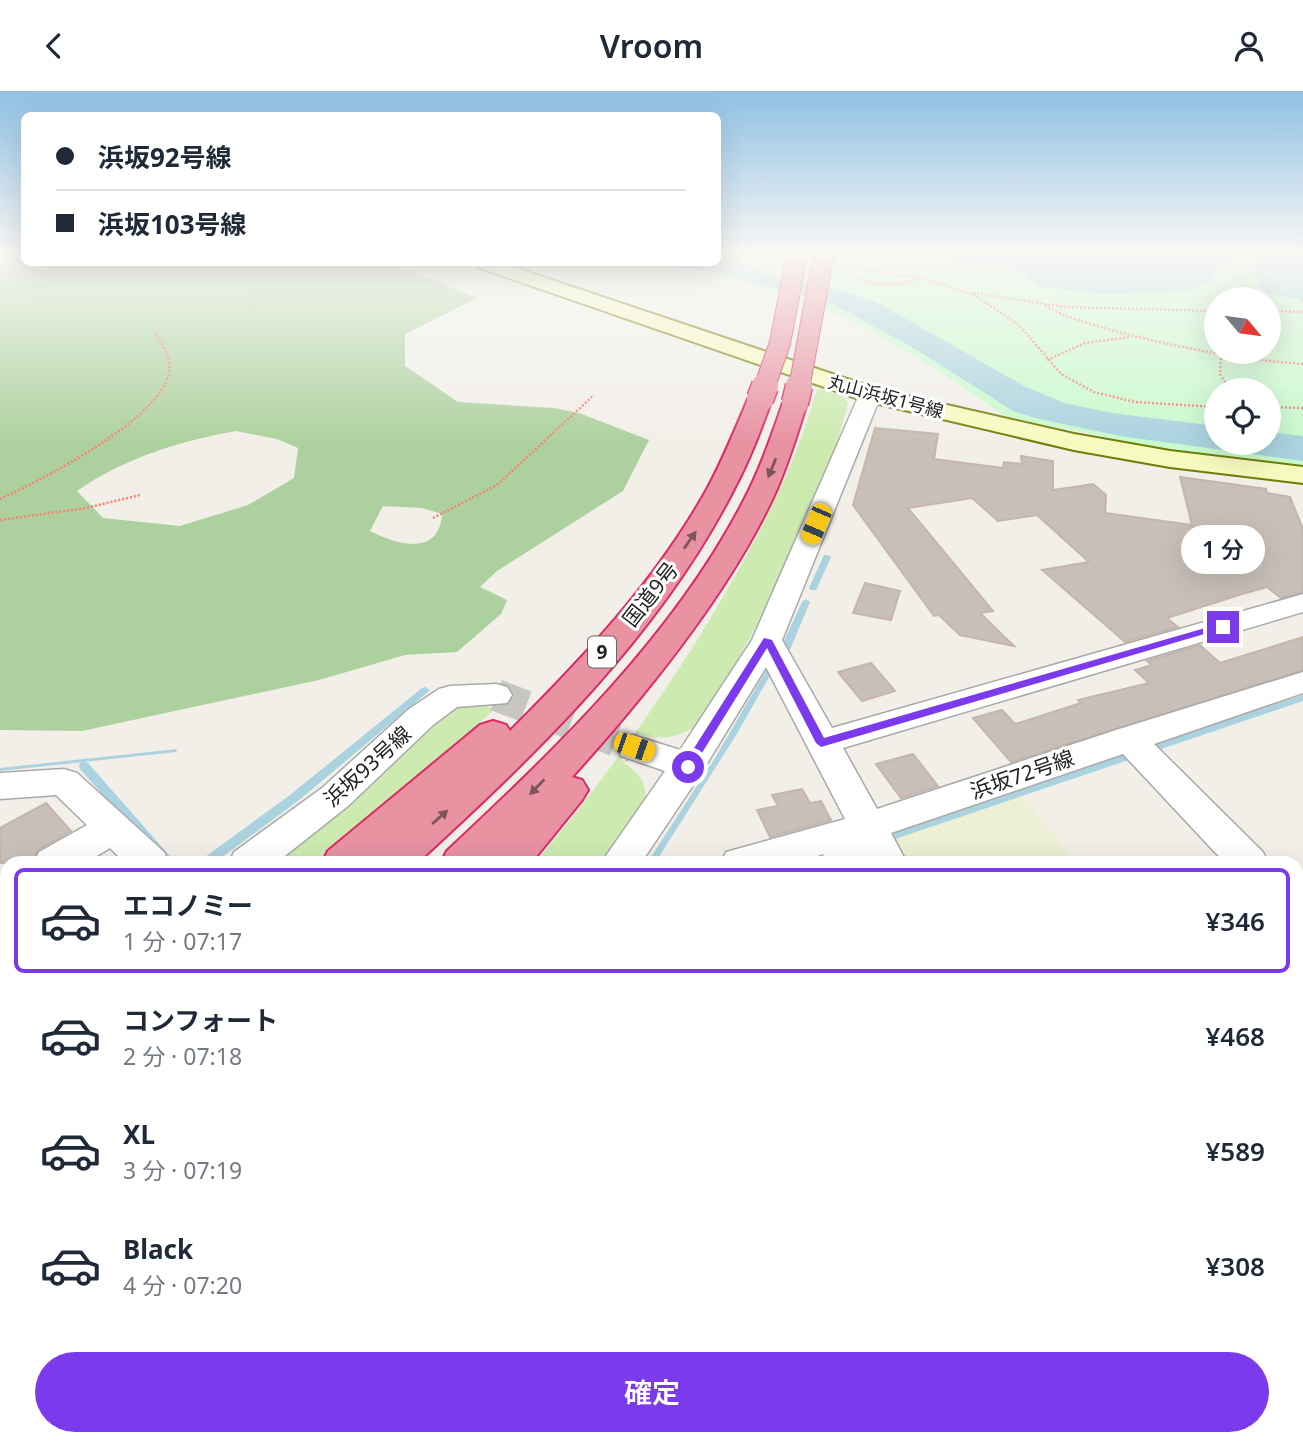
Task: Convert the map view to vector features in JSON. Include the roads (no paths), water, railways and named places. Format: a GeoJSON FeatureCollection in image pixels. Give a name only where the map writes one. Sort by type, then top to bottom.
{"type":"FeatureCollection","features":[{"type":"Feature","properties":{"kind":"highway","name":"国道9号"},"geometry":{"type":"LineString","coordinates":[[397,856],[465,795],[551,710],[648,598],[713,503],[739,452],[780,343],[785,316]]}},
{"type":"Feature","properties":{"kind":"highway","name":"国道9号"},"geometry":{"type":"LineString","coordinates":[[469,856],[570,753],[645,667],[691,608],[757,502],[795,403],[813,316]]}},
{"type":"Feature","properties":{"kind":"highway"},"geometry":{"type":"LineString","coordinates":[[351,856],[648,598]]}},
{"type":"Feature","properties":{"kind":"highway"},"geometry":{"type":"LineString","coordinates":[[512,856],[617,725],[691,608]]}},
{"type":"Feature","properties":{"kind":"street","name":"丸山浜坂1号線"},"geometry":{"type":"LineString","coordinates":[[640,316],[870,395],[1074,442],[1170,459],[1303,475]]}},
{"type":"Feature","properties":{"kind":"street"},"geometry":{"type":"LineString","coordinates":[[625,856],[688,767],[767,640],[870,395]]}},
{"type":"Feature","properties":{"kind":"street"},"geometry":{"type":"LineString","coordinates":[[821,743],[1303,603]]}},
{"type":"Feature","properties":{"kind":"street"},"geometry":{"type":"LineString","coordinates":[[767,640],[821,743],[861,852]]}},
{"type":"Feature","properties":{"kind":"street","name":"浜坂72号線"},"geometry":{"type":"LineString","coordinates":[[817,856],[861,852],[1128,738],[1298,689]]}},
{"type":"Feature","properties":{"kind":"street","name":"浜坂93号線"},"geometry":{"type":"LineString","coordinates":[[257,856],[335,797],[421,717],[450,697],[496,695]]}},
{"type":"Feature","properties":{"kind":"street"},"geometry":{"type":"LineString","coordinates":[[1128,738],[1242,856]]}},
{"type":"Feature","properties":{"kind":"street"},"geometry":{"type":"LineString","coordinates":[[634,747],[688,767]]}},
{"type":"Feature","properties":{"kind":"street"},"geometry":{"type":"LineString","coordinates":[[0,786],[65,782],[143,856]]}},
{"type":"Feature","properties":{"kind":"street"},"geometry":{"type":"LineString","coordinates":[[65,856],[113,828]]}},
{"type":"Feature","properties":{"kind":"water"},"geometry":{"type":"Polygon","coordinates":[[[855,316],[902,316],[1022,385],[1064,403],[1112,413],[1204,424],[1204,447],[1120,436],[1013,411],[917,350],[855,316]]]}},
{"type":"Feature","properties":{"kind":"water"},"geometry":{"type":"Polygon","coordinates":[[[1281,433],[1303,436],[1303,461],[1259,455],[1281,455],[1281,433]]]}},
{"type":"Feature","properties":{"kind":"water"},"geometry":{"type":"Polygon","coordinates":[[[768,667],[772,672],[738,732],[659,856],[652,856],[715,758],[768,667]]]}},
{"type":"Feature","properties":{"kind":"water"},"geometry":{"type":"Polygon","coordinates":[[[177,749],[176,752],[0,771],[0,768],[177,749]]]}},
{"type":"Feature","properties":{"kind":"waterway"},"geometry":{"type":"LineString","coordinates":[[813,588],[827,557]]}},
{"type":"Feature","properties":{"kind":"waterway"},"geometry":{"type":"LineString","coordinates":[[784,652],[806,602]]}},
{"type":"Feature","properties":{"kind":"waterway"},"geometry":{"type":"LineString","coordinates":[[215,856],[294,798],[425,690]]}},
{"type":"Feature","properties":{"kind":"waterway"},"geometry":{"type":"LineString","coordinates":[[891,836],[1303,698]]}},
{"type":"Feature","properties":{"kind":"waterway"},"geometry":{"type":"LineString","coordinates":[[84,766],[164,856]]}},
{"type":"Feature","properties":{"kind":"tunnel"},"geometry":{"type":"LineString","coordinates":[[496,695],[633,747]]}}]}
